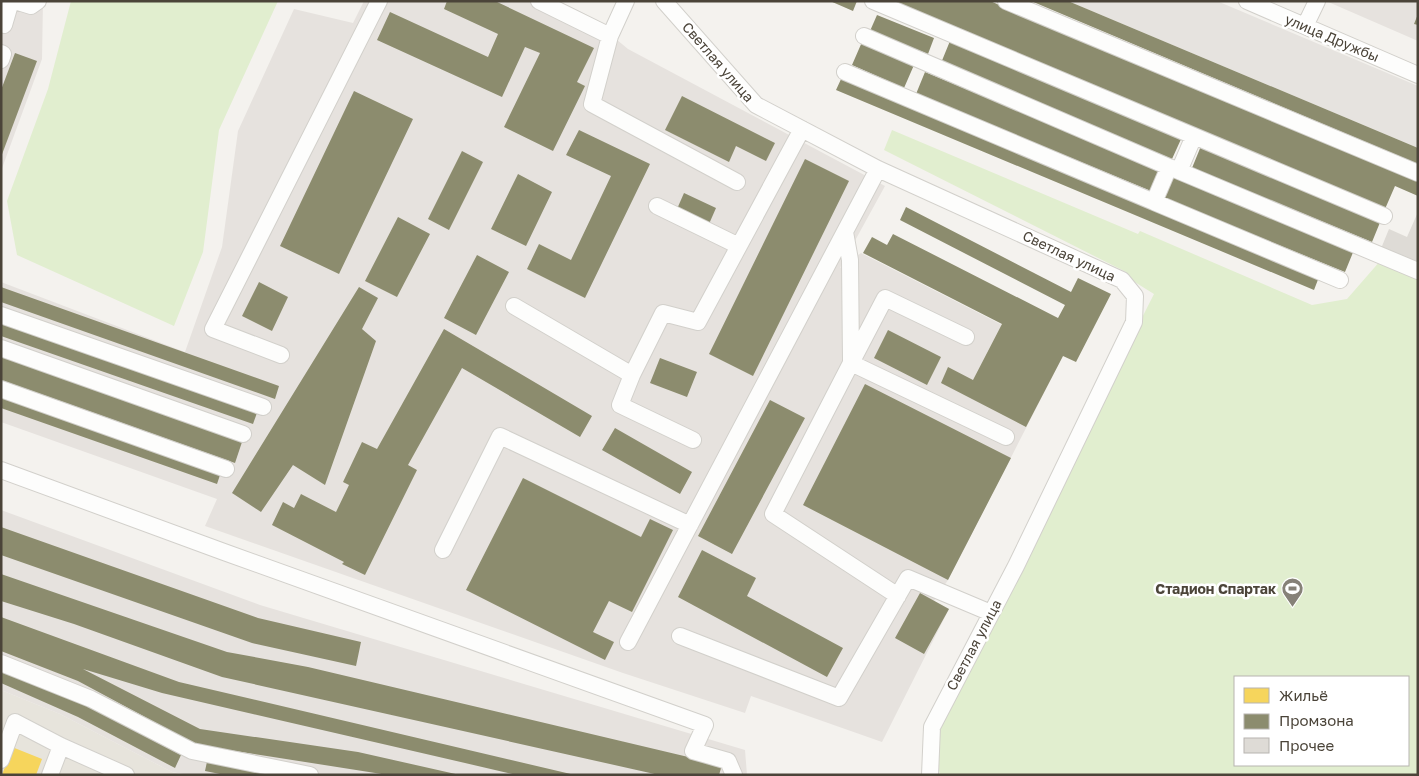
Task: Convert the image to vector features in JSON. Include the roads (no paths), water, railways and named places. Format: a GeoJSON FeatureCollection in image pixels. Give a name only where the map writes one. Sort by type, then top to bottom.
{"type":"FeatureCollection","features":[{"type":"Feature","properties":{"kind":"street"},"geometry":{"type":"LineString","coordinates":[[1,24],[4,24],[11,1]]}},
{"type":"Feature","properties":{"kind":"street"},"geometry":{"type":"LineString","coordinates":[[15,1],[31,6],[38,1]]}},
{"type":"Feature","properties":{"kind":"street"},"geometry":{"type":"LineString","coordinates":[[281,355],[213,329],[379,1]]}},
{"type":"Feature","properties":{"kind":"street"},"geometry":{"type":"LineString","coordinates":[[539,1],[610,36]]}},
{"type":"Feature","properties":{"kind":"street"},"geometry":{"type":"LineString","coordinates":[[626,1],[610,36],[592,104],[737,182]]}},
{"type":"Feature","properties":{"kind":"street","name":"Светлая улица"},"geometry":{"type":"LineString","coordinates":[[664,1],[756,105],[878,169],[1122,280],[1135,296],[1134,322],[991,613],[932,727],[930,775]]}},
{"type":"Feature","properties":{"kind":"street"},"geometry":{"type":"LineString","coordinates":[[873,1],[1384,216]]}},
{"type":"Feature","properties":{"kind":"street"},"geometry":{"type":"LineString","coordinates":[[1006,1],[1418,173]]}},
{"type":"Feature","properties":{"kind":"street","name":"улица Дружбы"},"geometry":{"type":"LineString","coordinates":[[1247,1],[1418,74]]}},
{"type":"Feature","properties":{"kind":"street"},"geometry":{"type":"LineString","coordinates":[[1305,26],[1316,1]]}},
{"type":"Feature","properties":{"kind":"street"},"geometry":{"type":"LineString","coordinates":[[864,36],[1418,271]]}},
{"type":"Feature","properties":{"kind":"street"},"geometry":{"type":"LineString","coordinates":[[1,53],[3,54],[1,60]]}},
{"type":"Feature","properties":{"kind":"street"},"geometry":{"type":"LineString","coordinates":[[845,72],[1340,280]]}},
{"type":"Feature","properties":{"kind":"street"},"geometry":{"type":"LineString","coordinates":[[693,440],[620,404],[632,375],[663,313],[698,322],[802,129]]}},
{"type":"Feature","properties":{"kind":"street"},"geometry":{"type":"LineString","coordinates":[[1154,202],[1194,136]]}},
{"type":"Feature","properties":{"kind":"street"},"geometry":{"type":"LineString","coordinates":[[628,642],[878,169]]}},
{"type":"Feature","properties":{"kind":"street"},"geometry":{"type":"LineString","coordinates":[[657,206],[739,246]]}},
{"type":"Feature","properties":{"kind":"street"},"geometry":{"type":"LineString","coordinates":[[845,232],[850,260],[851,363]]}},
{"type":"Feature","properties":{"kind":"street"},"geometry":{"type":"LineString","coordinates":[[898,596],[773,514],[885,298],[966,337]]}},
{"type":"Feature","properties":{"kind":"street"},"geometry":{"type":"LineString","coordinates":[[514,306],[632,375]]}},
{"type":"Feature","properties":{"kind":"street"},"geometry":{"type":"LineString","coordinates":[[1,315],[263,407]]}},
{"type":"Feature","properties":{"kind":"street"},"geometry":{"type":"LineString","coordinates":[[1,348],[242,434]]}},
{"type":"Feature","properties":{"kind":"street"},"geometry":{"type":"LineString","coordinates":[[851,363],[1006,438]]}},
{"type":"Feature","properties":{"kind":"street"},"geometry":{"type":"LineString","coordinates":[[1,389],[226,469]]}},
{"type":"Feature","properties":{"kind":"street"},"geometry":{"type":"LineString","coordinates":[[443,550],[500,436],[690,525]]}},
{"type":"Feature","properties":{"kind":"street"},"geometry":{"type":"LineString","coordinates":[[1,470],[214,549],[705,725],[693,752],[728,761],[734,775]]}},
{"type":"Feature","properties":{"kind":"street"},"geometry":{"type":"LineString","coordinates":[[680,636],[839,698],[908,578],[991,613]]}},
{"type":"Feature","properties":{"kind":"street"},"geometry":{"type":"LineString","coordinates":[[1,663],[91,699],[192,751],[310,775]]}},
{"type":"Feature","properties":{"kind":"street"},"geometry":{"type":"LineString","coordinates":[[1,760],[8,720],[126,775]]}},
{"type":"Feature","properties":{"kind":"street"},"geometry":{"type":"LineString","coordinates":[[50,775],[61,746]]}},
{"type":"Feature","properties":{"kind":"place","name":"Стадион Спартак"},"geometry":{"type":"Point","coordinates":[1292,608]}}]}
